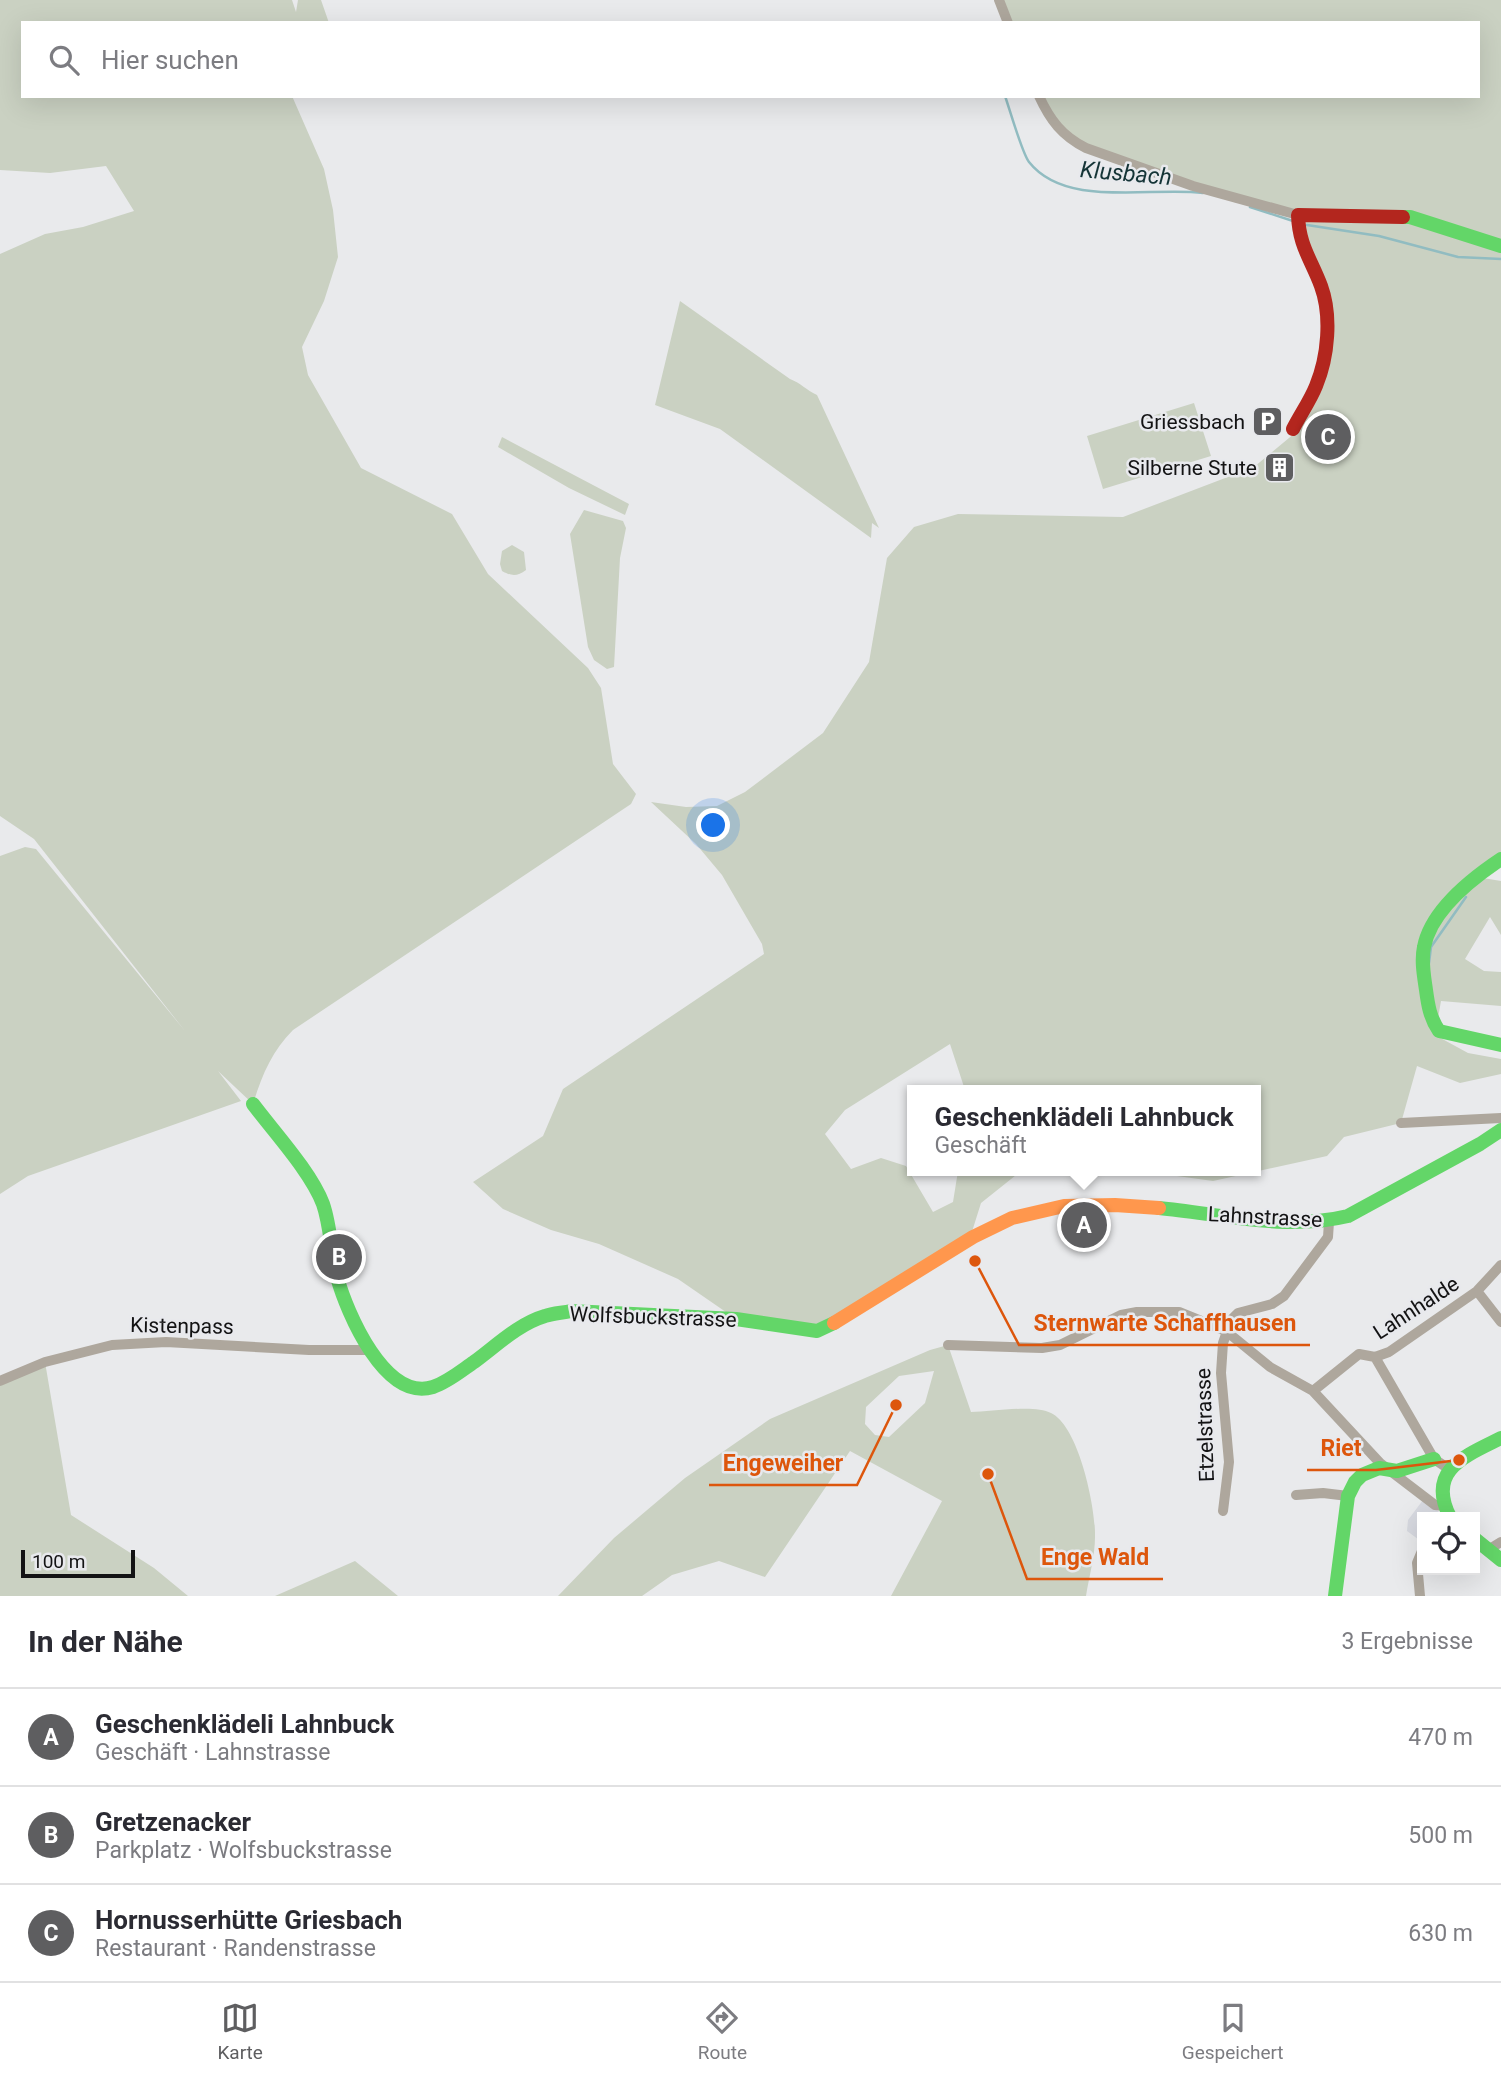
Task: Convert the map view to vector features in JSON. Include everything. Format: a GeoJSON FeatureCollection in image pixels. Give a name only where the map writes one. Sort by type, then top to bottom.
{"type":"FeatureCollection","features":[{"type":"Feature","properties":{"kind":"street"},"geometry":{"type":"LineString","coordinates":[[999,0],[1007,21]]}},
{"type":"Feature","properties":{"kind":"street"},"geometry":{"type":"LineString","coordinates":[[1039,98],[1063,134],[1086,148],[1193,186],[1298,215],[1410,217],[1501,246]]}},
{"type":"Feature","properties":{"kind":"street"},"geometry":{"type":"LineString","coordinates":[[1293,429],[1322,368],[1326,316],[1322,287],[1298,238],[1298,215]]}},
{"type":"Feature","properties":{"kind":"street"},"geometry":{"type":"LineString","coordinates":[[1501,859],[1476,877],[1451,902],[1425,941],[1422,958],[1429,1014],[1439,1031],[1501,1045]]}},
{"type":"Feature","properties":{"kind":"street","name":"Wolfsbuckstrasse"},"geometry":{"type":"LineString","coordinates":[[253,1104],[297,1160],[323,1205],[344,1299],[369,1350],[394,1378],[405,1386],[420,1389],[433,1387],[450,1379],[521,1327],[544,1316],[571,1311],[736,1319],[817,1331],[831,1325],[970,1238],[1008,1218]]}},
{"type":"Feature","properties":{"kind":"street"},"geometry":{"type":"LineString","coordinates":[[1401,1123],[1501,1118]]}},
{"type":"Feature","properties":{"kind":"street","name":"Lahnstrasse"},"geometry":{"type":"LineString","coordinates":[[1008,1218],[1042,1209],[1084,1206],[1140,1207],[1289,1222],[1329,1222],[1358,1211],[1501,1130]]}},
{"type":"Feature","properties":{"kind":"street"},"geometry":{"type":"LineString","coordinates":[[1226,1331],[1238,1313],[1272,1304],[1284,1296],[1328,1237],[1329,1222]]}},
{"type":"Feature","properties":{"kind":"street","name":"Lahnhalde"},"geometry":{"type":"LineString","coordinates":[[1313,1391],[1359,1354],[1375,1357],[1389,1352],[1477,1291],[1501,1265]]}},
{"type":"Feature","properties":{"kind":"street"},"geometry":{"type":"LineString","coordinates":[[1477,1291],[1501,1322]]}},
{"type":"Feature","properties":{"kind":"street"},"geometry":{"type":"LineString","coordinates":[[948,1345],[1042,1348],[1060,1345],[1121,1315],[1137,1312],[1179,1312],[1226,1331],[1270,1367],[1313,1391],[1388,1469],[1445,1512]]}},
{"type":"Feature","properties":{"kind":"street","name":"Etzelstrasse"},"geometry":{"type":"LineString","coordinates":[[1223,1511],[1229,1462],[1221,1373],[1226,1331]]}},
{"type":"Feature","properties":{"kind":"street","name":"Kistenpass"},"geometry":{"type":"LineString","coordinates":[[0,1381],[45,1362],[112,1345],[166,1342],[309,1350],[369,1350]]}},
{"type":"Feature","properties":{"kind":"street"},"geometry":{"type":"LineString","coordinates":[[1375,1357],[1434,1460],[1449,1469]]}},
{"type":"Feature","properties":{"kind":"street"},"geometry":{"type":"LineString","coordinates":[[1448,1512],[1443,1486],[1449,1469],[1459,1460],[1501,1438]]}},
{"type":"Feature","properties":{"kind":"street"},"geometry":{"type":"LineString","coordinates":[[1335,1596],[1348,1496],[1355,1482],[1362,1475],[1379,1468],[1397,1471],[1434,1460]]}},
{"type":"Feature","properties":{"kind":"street"},"geometry":{"type":"LineString","coordinates":[[1296,1495],[1323,1493],[1348,1496]]}},
{"type":"Feature","properties":{"kind":"street"},"geometry":{"type":"LineString","coordinates":[[1495,1546],[1501,1560]]}},
{"type":"Feature","properties":{"kind":"street"},"geometry":{"type":"LineString","coordinates":[[1419,1575],[1420,1595]]}},
{"type":"Feature","properties":{"kind":"shaded area"},"geometry":{"type":"Polygon","coordinates":[[[1423,1500],[1439,1512],[1417,1512],[1417,1538],[1407,1531],[1408,1520],[1423,1500]]]}},
{"type":"Feature","properties":{"kind":"green space"},"geometry":{"type":"Polygon","coordinates":[[[0,0],[292,0],[296,12],[298,0],[321,0],[328,21],[21,21],[21,98],[293,98],[324,169],[333,210],[338,257],[324,301],[302,347],[308,375],[361,468],[452,514],[488,574],[588,668],[601,688],[613,764],[636,794],[631,804],[293,1030],[268,1064],[253,1104],[218,1071],[241,1101],[28,1176],[0,1194],[0,856],[25,847],[36,849],[185,1031],[34,839],[0,816],[0,254],[45,234],[83,227],[134,211],[106,166],[50,173],[0,170],[0,0]]]}},
{"type":"Feature","properties":{"kind":"green space"},"geometry":{"type":"Polygon","coordinates":[[[1002,0],[1501,0],[1501,859],[1477,877],[1501,881],[1501,935],[1490,917],[1465,959],[1484,971],[1501,972],[1501,1006],[1441,1001],[1435,1035],[1468,1053],[1501,1059],[1501,1074],[1460,1083],[1417,1066],[1401,1123],[1344,1137],[1327,1156],[1261,1170],[1261,1085],[963,1085],[950,1044],[845,1110],[825,1134],[851,1169],[881,1158],[906,1166],[907,1176],[912,1176],[933,1212],[953,1202],[957,1176],[1015,1176],[981,1203],[970,1238],[831,1325],[736,1319],[678,1279],[599,1244],[551,1230],[503,1209],[473,1182],[543,1136],[563,1089],[764,954],[762,944],[722,875],[696,844],[651,802],[686,807],[717,806],[745,792],[823,733],[869,662],[887,558],[914,527],[958,514],[1123,517],[1254,467],[1295,433],[1320,386],[1322,287],[1301,220],[1086,146],[1063,131],[1042,98],[1480,98],[1480,21],[1010,21],[1002,0]]]}},
{"type":"Feature","properties":{"kind":"green space"},"geometry":{"type":"Polygon","coordinates":[[[680,301],[817,395],[879,528],[872,523],[871,538],[720,429],[655,405],[680,301]]]}},
{"type":"Feature","properties":{"kind":"green space"},"geometry":{"type":"Polygon","coordinates":[[[1194,403],[1211,456],[1103,489],[1087,436],[1194,403]]]}},
{"type":"Feature","properties":{"kind":"green space"},"geometry":{"type":"Polygon","coordinates":[[[502,437],[629,504],[625,515],[569,488],[498,447],[502,437]]]}},
{"type":"Feature","properties":{"kind":"green space"},"geometry":{"type":"Polygon","coordinates":[[[584,510],[623,521],[626,528],[620,558],[614,667],[607,669],[594,660],[588,647],[570,534],[584,510]]]}},
{"type":"Feature","properties":{"kind":"green space"},"geometry":{"type":"Polygon","coordinates":[[[512,545],[524,552],[526,570],[517,575],[502,571],[500,564],[502,551],[512,545]]]}},
{"type":"Feature","properties":{"kind":"green space"},"geometry":{"type":"Polygon","coordinates":[[[1177,1176],[1236,1176],[1213,1181],[1177,1176]]]}},
{"type":"Feature","properties":{"kind":"green space"},"geometry":{"type":"Polygon","coordinates":[[[948,1345],[971,1412],[1044,1410],[1061,1421],[1070,1434],[1084,1469],[1095,1524],[1094,1552],[1086,1596],[891,1596],[942,1501],[850,1451],[765,1577],[719,1561],[672,1575],[642,1596],[558,1596],[614,1538],[685,1478],[770,1419],[930,1350],[948,1345]],[[934,1371],[899,1376],[866,1407],[865,1424],[875,1435],[889,1437],[925,1403],[934,1371]]]}},
{"type":"Feature","properties":{"kind":"green space"},"geometry":{"type":"Polygon","coordinates":[[[45,1362],[71,1515],[154,1568],[188,1596],[0,1596],[0,1381],[45,1362]]]}},
{"type":"Feature","properties":{"kind":"green space"},"geometry":{"type":"Polygon","coordinates":[[[355,1561],[398,1596],[275,1596],[355,1561]]]}},
{"type":"Feature","properties":{"kind":"waterway","name":"Klusbach"},"geometry":{"type":"LineString","coordinates":[[1006,98],[1026,157],[1045,177],[1065,186],[1087,191],[1203,193]]}},
{"type":"Feature","properties":{"kind":"waterway","name":"Klusbach"},"geometry":{"type":"LineString","coordinates":[[1250,207],[1293,221]]}},
{"type":"Feature","properties":{"kind":"waterway","name":"Klusbach"},"geometry":{"type":"LineString","coordinates":[[1307,225],[1379,236],[1458,257],[1501,259]]}},
{"type":"Feature","properties":{"kind":"waterway","name":"Klusbach"},"geometry":{"type":"LineString","coordinates":[[1429,963],[1431,947],[1466,897]]}},
{"type":"Feature","properties":{"kind":"traffic: fast"},"geometry":{"type":"LineString","coordinates":[[1403,217],[1501,246]]}},
{"type":"Feature","properties":{"kind":"traffic: fast"},"geometry":{"type":"LineString","coordinates":[[1501,859],[1465,886],[1444,908],[1428,933],[1423,958],[1429,1006],[1439,1031],[1501,1045]]}},
{"type":"Feature","properties":{"kind":"traffic: fast"},"geometry":{"type":"LineString","coordinates":[[253,1104],[301,1166],[323,1204],[337,1277],[359,1332],[384,1368],[399,1381],[416,1388],[433,1387],[449,1379],[526,1324],[548,1315],[571,1311],[736,1319],[817,1331],[834,1323]]}},
{"type":"Feature","properties":{"kind":"traffic: fast"},"geometry":{"type":"LineString","coordinates":[[1159,1208],[1277,1222],[1348,1216],[1501,1130]]}},
{"type":"Feature","properties":{"kind":"traffic: fast"},"geometry":{"type":"LineString","coordinates":[[1448,1512],[1443,1487],[1446,1476],[1474,1451],[1501,1438]]}},
{"type":"Feature","properties":{"kind":"traffic: fast"},"geometry":{"type":"LineString","coordinates":[[1335,1596],[1348,1496],[1355,1482],[1362,1475],[1379,1468],[1397,1471],[1434,1459]]}},
{"type":"Feature","properties":{"kind":"traffic: fast"},"geometry":{"type":"LineString","coordinates":[[1480,1543],[1501,1560]]}},
{"type":"Feature","properties":{"kind":"traffic: slow"},"geometry":{"type":"LineString","coordinates":[[834,1323],[973,1237],[1012,1218],[1064,1206],[1159,1208]]}},
{"type":"Feature","properties":{"kind":"traffic: jam"},"geometry":{"type":"LineString","coordinates":[[1293,429],[1316,386],[1327,336],[1327,310],[1321,286],[1303,244],[1298,215],[1403,217]]}},
{"type":"Feature","properties":{"kind":"place","name":"Griessbach"},"geometry":{"type":"Point","coordinates":[1268,422]}},
{"type":"Feature","properties":{"kind":"place","name":"Hornusserhütte Griesbach"},"geometry":{"type":"Point","coordinates":[1328,437]}},
{"type":"Feature","properties":{"kind":"place","name":"Silberne Stute"},"geometry":{"type":"Point","coordinates":[1280,468]}},
{"type":"Feature","properties":{"kind":"place","name":"Geschenklädeli Lahnbuck"},"geometry":{"type":"Point","coordinates":[1084,1225]}},
{"type":"Feature","properties":{"kind":"place","name":"Gretzenacker"},"geometry":{"type":"Point","coordinates":[339,1257]}},
{"type":"Feature","properties":{"kind":"place","name":"Sternwarte Schaffhausen"},"geometry":{"type":"Point","coordinates":[975,1261]}},
{"type":"Feature","properties":{"kind":"place","name":"Engeweiher"},"geometry":{"type":"Point","coordinates":[896,1405]}},
{"type":"Feature","properties":{"kind":"place","name":"Riet"},"geometry":{"type":"Point","coordinates":[1459,1460]}},
{"type":"Feature","properties":{"kind":"place","name":"Enge Wald"},"geometry":{"type":"Point","coordinates":[988,1474]}}]}
